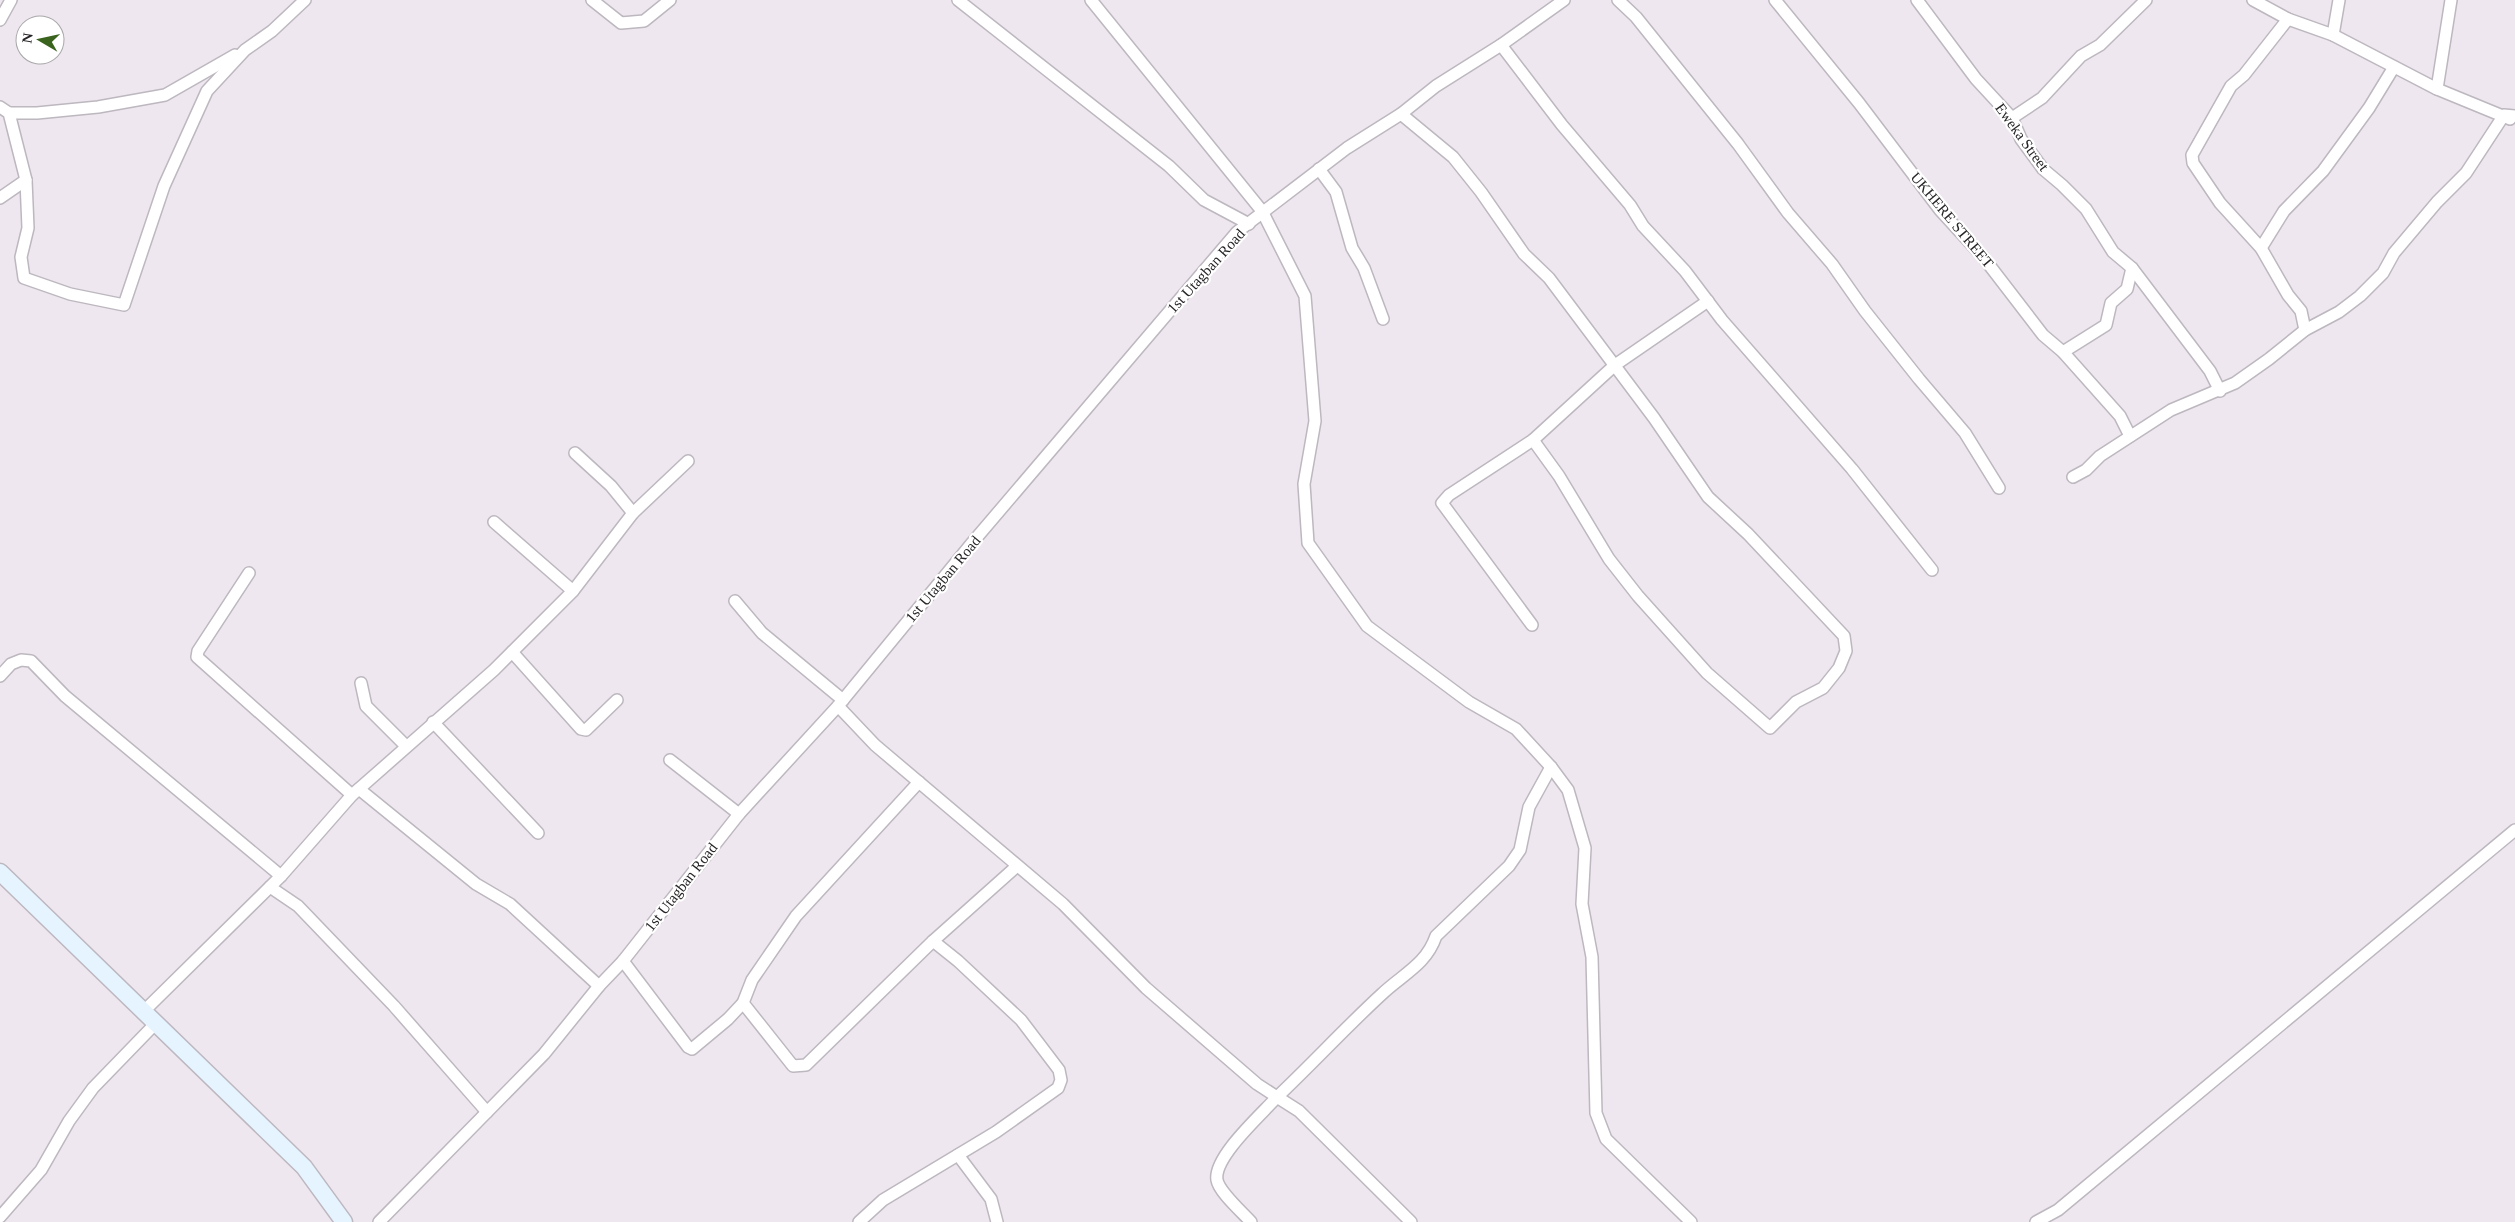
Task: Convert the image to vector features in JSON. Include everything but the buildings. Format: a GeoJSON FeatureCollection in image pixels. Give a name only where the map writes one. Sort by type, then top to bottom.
{"type":"FeatureCollection","features":[{"type":"Feature","properties":{"kind":"main road"},"geometry":{"type":"LineString","coordinates":[[0,872],[304,1167],[344,1222]]}},
{"type":"Feature","properties":{"kind":"street"},"geometry":{"type":"LineString","coordinates":[[0,20],[11,0]]}},
{"type":"Feature","properties":{"kind":"street"},"geometry":{"type":"LineString","coordinates":[[244,50],[208,91],[164,186],[124,305],[70,294],[24,278],[22,257],[28,228],[26,180],[5,110],[37,113],[98,107],[124,100],[164,95],[244,50],[272,31],[306,0]]}},
{"type":"Feature","properties":{"kind":"street"},"geometry":{"type":"LineString","coordinates":[[592,0],[621,23],[644,21],[670,0]]}},
{"type":"Feature","properties":{"kind":"street"},"geometry":{"type":"LineString","coordinates":[[958,0],[1169,166],[1204,200],[1249,224]]}},
{"type":"Feature","properties":{"kind":"street"},"geometry":{"type":"LineString","coordinates":[[1091,0],[1262,211],[1305,296],[1315,421],[1304,484],[1308,543],[1367,626],[1468,702],[1516,729],[1551,767],[1568,790],[1585,848],[1582,904],[1592,957],[1596,1113],[1606,1139],[1691,1222]]}},
{"type":"Feature","properties":{"kind":"street","name":"1st Utagban Road"},"geometry":{"type":"LineString","coordinates":[[380,1222],[544,1054],[599,986],[623,961],[739,814],[841,703],[972,543],[1237,232],[1319,169],[1401,114],[1436,86],[1502,45],[1564,0]]}},
{"type":"Feature","properties":{"kind":"street"},"geometry":{"type":"LineString","coordinates":[[1618,0],[1636,18],[1726,129],[1788,213],[1832,264],[1865,311],[1965,433],[1999,488]]}},
{"type":"Feature","properties":{"kind":"street","name":"UKHERE STREET"},"geometry":{"type":"LineString","coordinates":[[1776,0],[1859,103],[1940,210],[1983,257],[2043,335],[2063,352],[2120,416],[2130,436]]}},
{"type":"Feature","properties":{"kind":"street","name":"Eweka Street"},"geometry":{"type":"LineString","coordinates":[[1917,0],[1976,79],[2012,118],[2022,139],[2043,169],[2086,209],[2113,252],[2132,268],[2210,371],[2220,391]]}},
{"type":"Feature","properties":{"kind":"street"},"geometry":{"type":"LineString","coordinates":[[2012,118],[2042,98],[2081,56],[2100,45],[2146,0]]}},
{"type":"Feature","properties":{"kind":"street"},"geometry":{"type":"LineString","coordinates":[[2253,0],[2288,18],[2333,35],[2437,89],[2510,116],[2515,123]]}},
{"type":"Feature","properties":{"kind":"street"},"geometry":{"type":"LineString","coordinates":[[2333,35],[2339,0]]}},
{"type":"Feature","properties":{"kind":"street"},"geometry":{"type":"LineString","coordinates":[[2437,89],[2450,0]]}},
{"type":"Feature","properties":{"kind":"street"},"geometry":{"type":"LineString","coordinates":[[2288,18],[2244,75],[2231,86],[2192,155],[2193,163],[2220,203],[2261,248],[2288,295],[2300,311],[2305,330]]}},
{"type":"Feature","properties":{"kind":"street"},"geometry":{"type":"LineString","coordinates":[[1502,45],[1562,125],[1630,205],[1643,226],[1685,272],[1722,320],[1852,469],[1932,570]]}},
{"type":"Feature","properties":{"kind":"street"},"geometry":{"type":"LineString","coordinates":[[2261,248],[2284,211],[2323,171],[2369,108],[2394,67]]}},
{"type":"Feature","properties":{"kind":"street"},"geometry":{"type":"LineString","coordinates":[[1401,114],[1453,157],[1482,192],[1524,254],[1549,278],[1708,497],[1748,534],[1844,636],[1846,650],[1839,668],[1823,688],[1796,702],[1770,728],[1707,673],[1638,596],[1609,559],[1558,476],[1533,440]]}},
{"type":"Feature","properties":{"kind":"street"},"geometry":{"type":"LineString","coordinates":[[2073,477],[2086,470],[2100,456],[2178,406],[2220,391],[2269,360],[2305,330],[2339,312],[2360,296],[2382,273],[2394,254],[2437,202],[2466,173],[2510,116]]}},
{"type":"Feature","properties":{"kind":"street"},"geometry":{"type":"LineString","coordinates":[[1319,169],[1336,192],[1352,248],[1364,268],[1383,319]]}},
{"type":"Feature","properties":{"kind":"street"},"geometry":{"type":"LineString","coordinates":[[0,198],[26,180]]}},
{"type":"Feature","properties":{"kind":"street"},"geometry":{"type":"LineString","coordinates":[[2063,352],[2106,325],[2111,303],[2127,290],[2132,268]]}},
{"type":"Feature","properties":{"kind":"street"},"geometry":{"type":"LineString","coordinates":[[1532,624],[1442,503],[1449,495],[1533,440],[1614,365],[1708,301]]}},
{"type":"Feature","properties":{"kind":"street"},"geometry":{"type":"LineString","coordinates":[[575,453],[611,486],[633,513]]}},
{"type":"Feature","properties":{"kind":"street"},"geometry":{"type":"LineString","coordinates":[[144,1011],[270,888],[356,792],[512,652],[573,591],[633,513],[688,461]]}},
{"type":"Feature","properties":{"kind":"street"},"geometry":{"type":"LineString","coordinates":[[494,522],[573,591]]}},
{"type":"Feature","properties":{"kind":"street"},"geometry":{"type":"LineString","coordinates":[[250,573],[198,651],[197,657],[356,792],[476,884],[510,904],[599,986]]}},
{"type":"Feature","properties":{"kind":"street"},"geometry":{"type":"LineString","coordinates":[[735,601],[762,633],[841,703],[875,744],[1063,904],[1146,988],[1258,1084],[1299,1111],[1411,1222]]}},
{"type":"Feature","properties":{"kind":"street"},"geometry":{"type":"LineString","coordinates":[[512,652],[581,729],[586,730],[617,700]]}},
{"type":"Feature","properties":{"kind":"street"},"geometry":{"type":"LineString","coordinates":[[0,676],[11,664],[21,660],[31,661],[65,696],[281,876]]}},
{"type":"Feature","properties":{"kind":"street"},"geometry":{"type":"LineString","coordinates":[[361,683],[366,706],[406,746]]}},
{"type":"Feature","properties":{"kind":"street"},"geometry":{"type":"LineString","coordinates":[[434,722],[538,833]]}},
{"type":"Feature","properties":{"kind":"street"},"geometry":{"type":"LineString","coordinates":[[670,760],[739,814]]}},
{"type":"Feature","properties":{"kind":"street"},"geometry":{"type":"LineString","coordinates":[[1250,1222],[1217,1180],[1218,1169],[1224,1156],[1278,1097],[1383,992],[1416,967],[1431,950],[1436,936],[1509,866],[1520,850],[1529,808],[1551,767]]}},
{"type":"Feature","properties":{"kind":"street"},"geometry":{"type":"LineString","coordinates":[[623,961],[688,1047],[692,1049],[728,1020],[743,1003],[752,980],[796,916],[919,782]]}},
{"type":"Feature","properties":{"kind":"street"},"geometry":{"type":"LineString","coordinates":[[2036,1222],[2058,1210],[2515,830]]}},
{"type":"Feature","properties":{"kind":"street"},"geometry":{"type":"LineString","coordinates":[[743,1003],[793,1066],[800,1067],[806,1065],[933,941],[1018,866]]}},
{"type":"Feature","properties":{"kind":"street"},"geometry":{"type":"LineString","coordinates":[[270,888],[298,906],[388,999],[487,1112]]}},
{"type":"Feature","properties":{"kind":"street"},"geometry":{"type":"LineString","coordinates":[[859,1222],[883,1200],[996,1132],[1058,1088],[1061,1080],[1059,1070],[1021,1020],[958,961],[933,941]]}},
{"type":"Feature","properties":{"kind":"street"},"geometry":{"type":"LineString","coordinates":[[0,1217],[40,1170],[69,1121],[93,1088],[156,1024]]}},
{"type":"Feature","properties":{"kind":"street"},"geometry":{"type":"LineString","coordinates":[[958,1154],[991,1199],[998,1222]]}}]}
